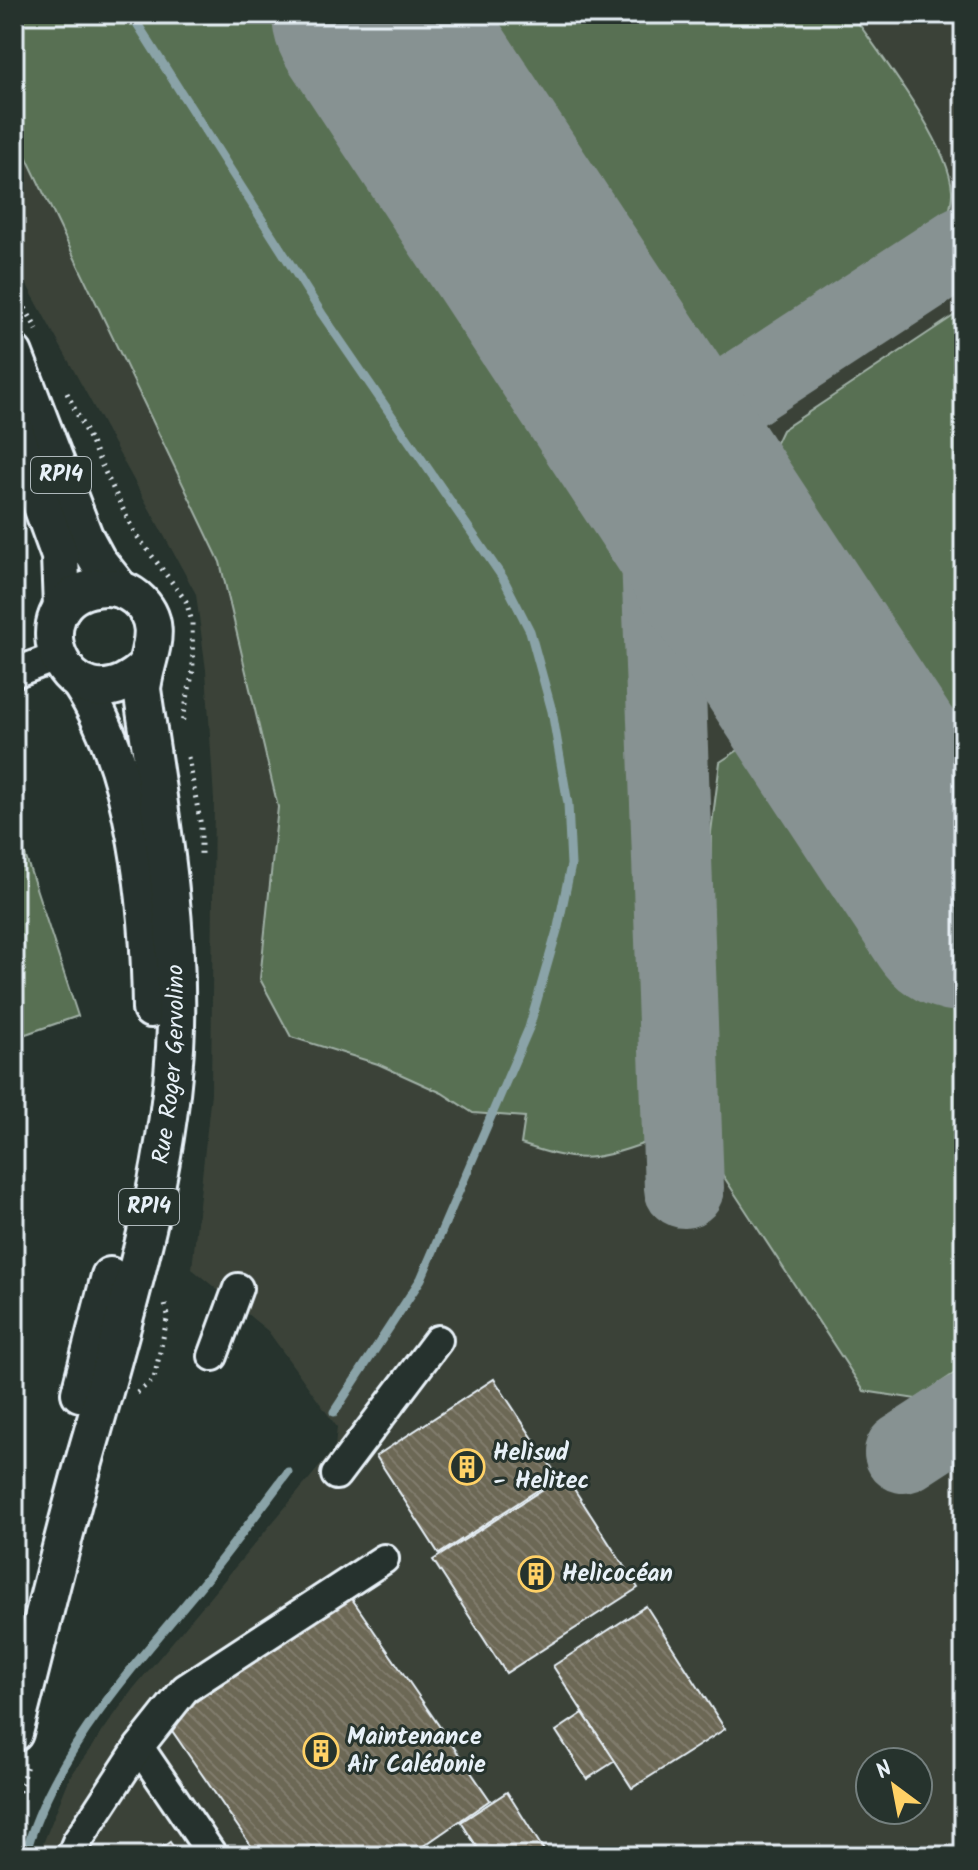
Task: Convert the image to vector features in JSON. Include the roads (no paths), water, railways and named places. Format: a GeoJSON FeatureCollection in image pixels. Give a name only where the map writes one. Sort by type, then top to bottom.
{"type":"FeatureCollection","features":[{"type":"Feature","properties":{"kind":"main road","name":"RP14"},"geometry":{"type":"LineString","coordinates":[[14,354],[84,536],[97,560],[120,589]]}},
{"type":"Feature","properties":{"kind":"main road","name":"RP14"},"geometry":{"type":"LineString","coordinates":[[14,429],[60,556],[62,607]]}},
{"type":"Feature","properties":{"kind":"main road"},"geometry":{"type":"LineString","coordinates":[[88,589],[120,589],[146,608],[153,623],[152,654],[144,669],[131,681],[114,687],[97,688],[68,670],[52,640],[55,623],[62,607],[88,589]]}},
{"type":"Feature","properties":{"kind":"main road","name":"Rue Roger Gervolino"},"geometry":{"type":"LineString","coordinates":[[14,1733],[92,1433],[120,1342],[170,1112],[176,1027],[176,937],[142,689],[144,669]]}},
{"type":"Feature","properties":{"kind":"main road","name":"Rue Roger Gervolino"},"geometry":{"type":"LineString","coordinates":[[14,1638],[109,1282],[147,1101],[151,938],[126,792],[102,719],[68,670]]}},
{"type":"Feature","properties":{"kind":"lane"},"geometry":{"type":"LineString","coordinates":[[14,673],[68,670]]}},
{"type":"Feature","properties":{"kind":"lane"},"geometry":{"type":"LineString","coordinates":[[213,1356],[238,1288]]}},
{"type":"Feature","properties":{"kind":"lane"},"geometry":{"type":"LineString","coordinates":[[336,1475],[438,1340]]}},
{"type":"Feature","properties":{"kind":"lane"},"geometry":{"type":"LineString","coordinates":[[71,1856],[139,1747],[185,1689],[384,1559]]}},
{"type":"Feature","properties":{"kind":"lane"},"geometry":{"type":"LineString","coordinates":[[139,1747],[213,1856]]}},
{"type":"Feature","properties":{"kind":"waterway"},"geometry":{"type":"LineString","coordinates":[[131,14],[322,314],[503,578],[530,631],[552,711],[568,804],[571,865],[558,927],[529,1028],[421,1279],[334,1412]]}},
{"type":"Feature","properties":{"kind":"waterway"},"geometry":{"type":"LineString","coordinates":[[25,1856],[37,1818],[55,1781],[99,1711],[288,1472]]}},
{"type":"Feature","properties":{"kind":"place","name":"Helisud - Helitec"},"geometry":{"type":"Point","coordinates":[467,1467]}},
{"type":"Feature","properties":{"kind":"place","name":"Helicocéan"},"geometry":{"type":"Point","coordinates":[536,1574]}},
{"type":"Feature","properties":{"kind":"place","name":"Maintenance Air Calédonie"},"geometry":{"type":"Point","coordinates":[321,1751]}}]}
